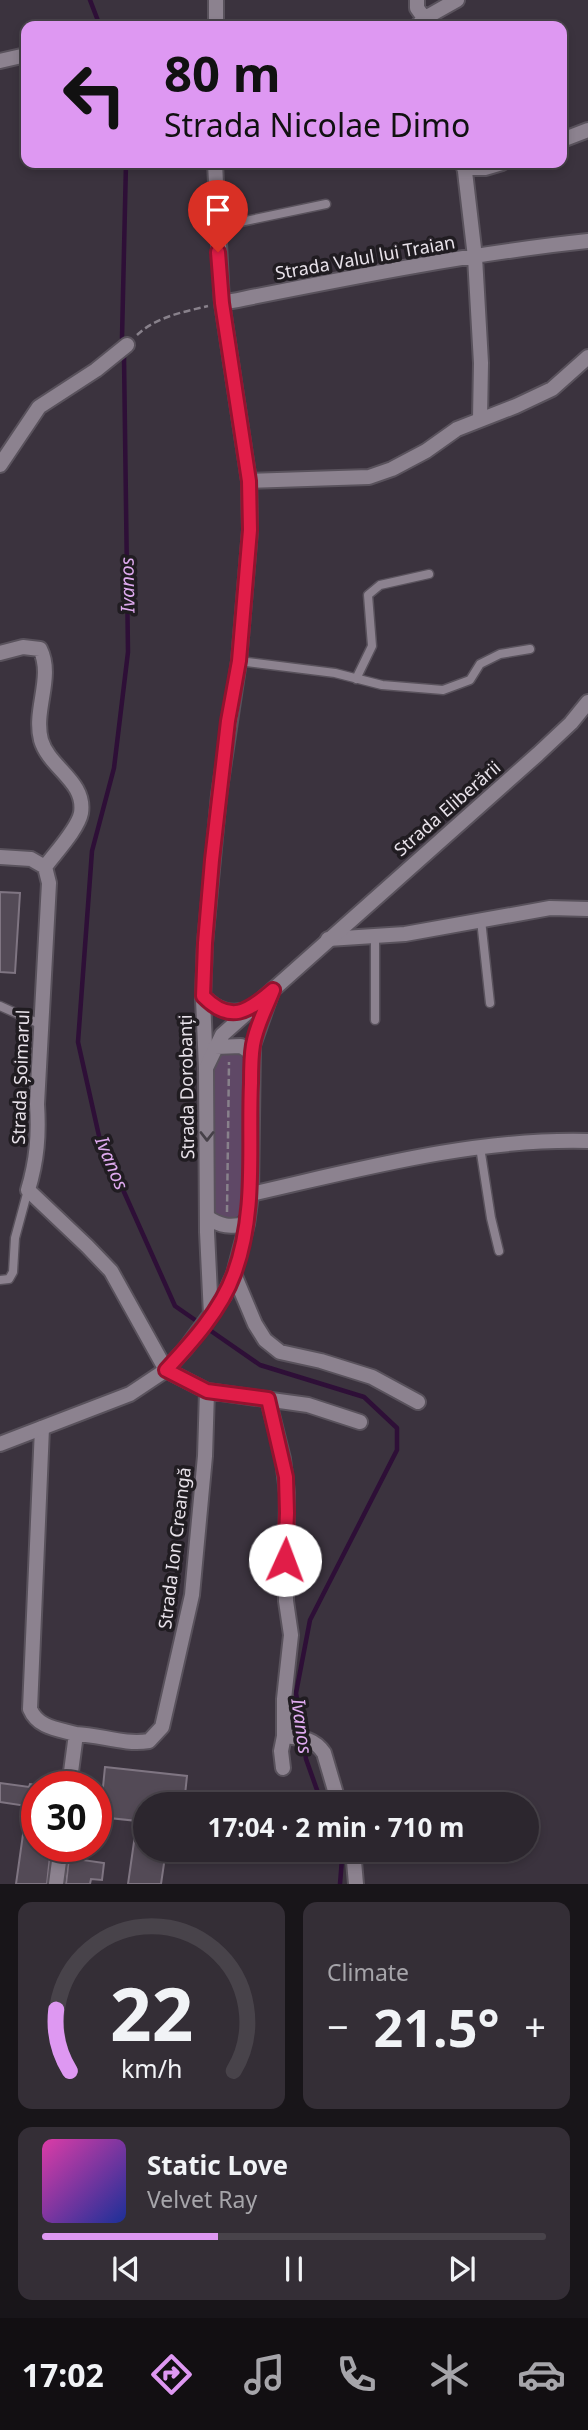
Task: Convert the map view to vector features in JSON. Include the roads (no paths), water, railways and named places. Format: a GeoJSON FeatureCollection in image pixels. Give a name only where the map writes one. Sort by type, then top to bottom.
{"type":"FeatureCollection","features":[{"type":"Feature","properties":{"kind":"street"},"geometry":{"type":"LineString","coordinates":[[216,0],[216,21]]}},
{"type":"Feature","properties":{"kind":"street"},"geometry":{"type":"LineString","coordinates":[[417,0],[417,8],[423,21]]}},
{"type":"Feature","properties":{"kind":"street"},"geometry":{"type":"LineString","coordinates":[[427,21],[457,0]]}},
{"type":"Feature","properties":{"kind":"street"},"geometry":{"type":"LineString","coordinates":[[0,61],[21,56]]}},
{"type":"Feature","properties":{"kind":"street"},"geometry":{"type":"LineString","coordinates":[[567,138],[588,130]]}},
{"type":"Feature","properties":{"kind":"street","name":"Strada Dorobanți"},"geometry":{"type":"LineString","coordinates":[[211,1315],[206,1217],[203,996],[205,943],[228,721],[239,661],[250,530],[249,481],[222,303],[215,168]]}},
{"type":"Feature","properties":{"kind":"street"},"geometry":{"type":"LineString","coordinates":[[464,168],[475,257],[481,363],[480,419]]}},
{"type":"Feature","properties":{"kind":"street","name":"Strada Valul lui Traian"},"geometry":{"type":"LineString","coordinates":[[222,303],[346,278],[588,241]]}},
{"type":"Feature","properties":{"kind":"street"},"geometry":{"type":"LineString","coordinates":[[0,465],[39,407],[96,370],[127,345]]}},
{"type":"Feature","properties":{"kind":"street"},"geometry":{"type":"LineString","coordinates":[[249,481],[369,477],[392,469],[426,451],[457,429],[516,407],[552,389],[588,357]]}},
{"type":"Feature","properties":{"kind":"street"},"geometry":{"type":"LineString","coordinates":[[0,653],[23,648],[40,649],[45,659],[40,737],[48,757],[77,789],[81,802],[81,815],[77,824],[45,867],[31,859],[0,857]]}},
{"type":"Feature","properties":{"kind":"street","name":"Strada Eliberării"},"geometry":{"type":"LineString","coordinates":[[206,1068],[222,1050],[222,1035],[538,754],[571,723],[588,702]]}},
{"type":"Feature","properties":{"kind":"street","name":"Strada Șoimarul"},"geometry":{"type":"LineString","coordinates":[[28,1190],[37,1159],[39,1133],[37,1104],[48,883],[45,867]]}},
{"type":"Feature","properties":{"kind":"street"},"geometry":{"type":"LineString","coordinates":[[328,939],[405,934],[550,908],[588,909]]}},
{"type":"Feature","properties":{"kind":"street","name":"Strada Eliberării"},"geometry":{"type":"LineString","coordinates":[[211,1315],[234,1274],[247,1224],[251,1194],[252,1053],[259,1024],[273,990]]}},
{"type":"Feature","properties":{"kind":"street"},"geometry":{"type":"LineString","coordinates":[[203,996],[212,1006],[226,1012],[251,1009]]}},
{"type":"Feature","properties":{"kind":"street"},"geometry":{"type":"LineString","coordinates":[[222,1050],[241,1046],[252,1053]]}},
{"type":"Feature","properties":{"kind":"street"},"geometry":{"type":"LineString","coordinates":[[251,1194],[362,1169],[480,1147],[562,1140],[588,1141]]}},
{"type":"Feature","properties":{"kind":"street"},"geometry":{"type":"LineString","coordinates":[[28,1190],[111,1271],[166,1370],[207,1391],[308,1405],[360,1422]]}},
{"type":"Feature","properties":{"kind":"street"},"geometry":{"type":"LineString","coordinates":[[206,1217],[220,1226],[247,1224]]}},
{"type":"Feature","properties":{"kind":"street"},"geometry":{"type":"LineString","coordinates":[[234,1274],[255,1324],[265,1340],[280,1352],[372,1377],[418,1402]]}},
{"type":"Feature","properties":{"kind":"street"},"geometry":{"type":"LineString","coordinates":[[0,1444],[130,1394],[166,1370],[211,1315]]}},
{"type":"Feature","properties":{"kind":"street","name":"Strada Ion Creangă"},"geometry":{"type":"LineString","coordinates":[[42,1428],[30,1709],[33,1717],[43,1725],[76,1734],[131,1744],[149,1741],[162,1727],[192,1595],[205,1456],[207,1391]]}},
{"type":"Feature","properties":{"kind":"street"},"geometry":{"type":"LineString","coordinates":[[268,1399],[283,1459],[287,1493],[286,1601],[291,1635],[284,1699],[294,1737]]}},
{"type":"Feature","properties":{"kind":"street"},"geometry":{"type":"LineString","coordinates":[[71,1771],[76,1734]]}},
{"type":"Feature","properties":{"kind":"street"},"geometry":{"type":"LineString","coordinates":[[283,1768],[281,1751],[294,1737]]}},
{"type":"Feature","properties":{"kind":"street"},"geometry":{"type":"LineString","coordinates":[[294,1737],[313,1741],[324,1753],[335,1792]]}},
{"type":"Feature","properties":{"kind":"street"},"geometry":{"type":"LineString","coordinates":[[56,1884],[59,1862]]}},
{"type":"Feature","properties":{"kind":"street"},"geometry":{"type":"LineString","coordinates":[[354,1862],[356,1884]]}},
{"type":"Feature","properties":{"kind":"lane"},"geometry":{"type":"LineString","coordinates":[[217,227],[326,204]]}},
{"type":"Feature","properties":{"kind":"lane"},"geometry":{"type":"LineString","coordinates":[[356,679],[372,646],[368,595],[380,584],[429,575]]}},
{"type":"Feature","properties":{"kind":"lane"},"geometry":{"type":"LineString","coordinates":[[239,661],[335,673],[382,685],[443,690],[470,680],[480,664],[500,654],[530,649]]}},
{"type":"Feature","properties":{"kind":"lane"},"geometry":{"type":"LineString","coordinates":[[481,920],[490,1003]]}},
{"type":"Feature","properties":{"kind":"lane"},"geometry":{"type":"LineString","coordinates":[[375,936],[375,1020]]}},
{"type":"Feature","properties":{"kind":"lane"},"geometry":{"type":"LineString","coordinates":[[0,1006],[40,1024]]}},
{"type":"Feature","properties":{"kind":"lane"},"geometry":{"type":"LineString","coordinates":[[480,1147],[491,1219],[499,1251]]}},
{"type":"Feature","properties":{"kind":"lane"},"geometry":{"type":"LineString","coordinates":[[0,1280],[9,1279],[13,1272],[15,1238],[28,1190]]}},
{"type":"Feature","properties":{"kind":"waterway","name":"Ivanos"},"geometry":{"type":"LineString","coordinates":[[90,0],[98,21]]}},
{"type":"Feature","properties":{"kind":"waterway","name":"Ivanos"},"geometry":{"type":"LineString","coordinates":[[122,338],[126,168]]}},
{"type":"Feature","properties":{"kind":"waterway","name":"Ivanos"},"geometry":{"type":"LineString","coordinates":[[124,357],[128,652],[114,768],[92,851],[78,1042],[99,1136],[175,1306],[260,1365],[364,1397],[397,1428],[397,1450],[310,1620],[296,1693],[306,1759],[318,1792]]}},
{"type":"Feature","properties":{"kind":"waterway","name":"Ivanos"},"geometry":{"type":"LineString","coordinates":[[340,1884],[342,1862]]}}]}
